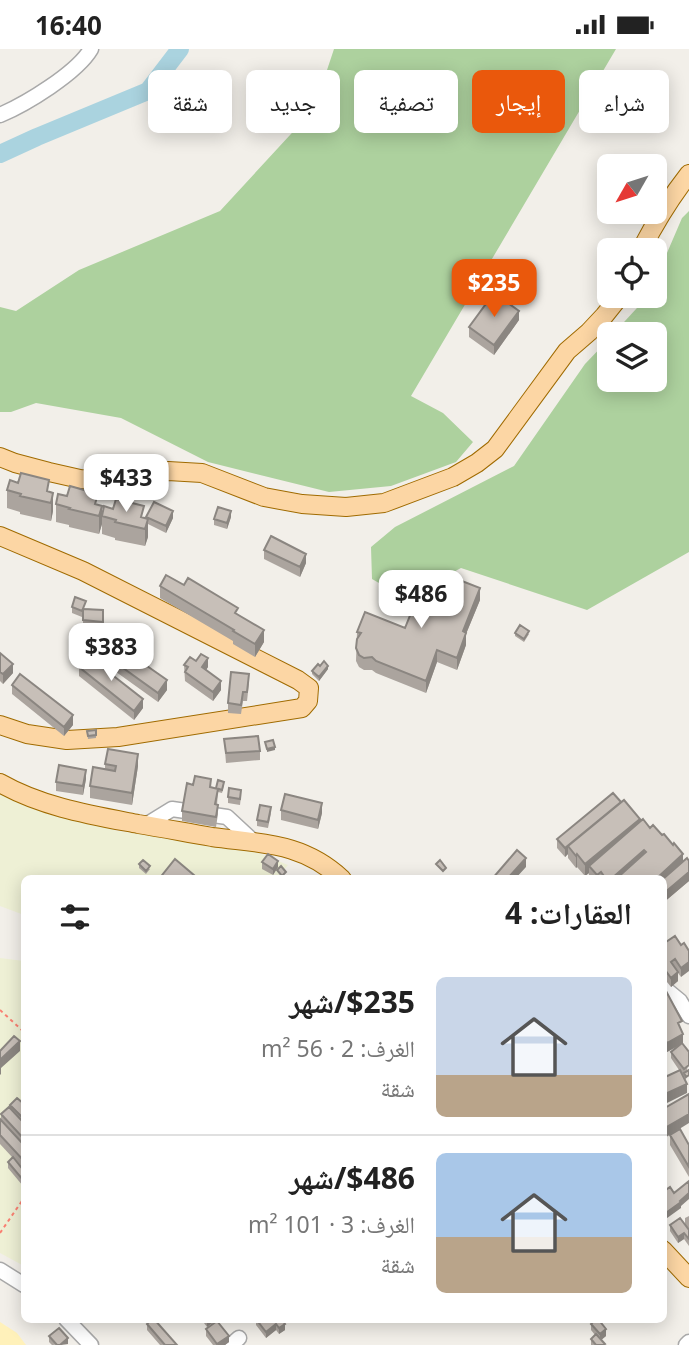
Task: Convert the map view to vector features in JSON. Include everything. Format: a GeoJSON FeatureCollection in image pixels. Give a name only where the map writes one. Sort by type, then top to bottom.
{"type":"FeatureCollection","features":[{"type":"Feature","properties":{"kind":"main road"},"geometry":{"type":"LineString","coordinates":[[647,238],[689,174]]}},
{"type":"Feature","properties":{"kind":"main road"},"geometry":{"type":"LineString","coordinates":[[0,457],[80,479],[112,480],[167,471],[202,473],[264,497],[302,504],[346,507],[384,503],[453,477],[495,449],[567,351],[589,333],[610,308]]}},
{"type":"Feature","properties":{"kind":"main road"},"geometry":{"type":"LineString","coordinates":[[0,536],[83,571],[309,688],[308,701],[302,708],[118,737],[67,740],[27,734],[0,725]]}},
{"type":"Feature","properties":{"kind":"main road"},"geometry":{"type":"LineString","coordinates":[[0,783],[47,804],[211,837],[279,845],[299,851],[327,866],[337,875]]}},
{"type":"Feature","properties":{"kind":"main road"},"geometry":{"type":"LineString","coordinates":[[667,1254],[689,1278]]}},
{"type":"Feature","properties":{"kind":"street"},"geometry":{"type":"LineString","coordinates":[[0,115],[68,74],[91,49]]}},
{"type":"Feature","properties":{"kind":"street"},"geometry":{"type":"LineString","coordinates":[[667,990],[680,1001],[689,1016]]}},
{"type":"Feature","properties":{"kind":"street"},"geometry":{"type":"LineString","coordinates":[[0,1270],[21,1283]]}},
{"type":"Feature","properties":{"kind":"street"},"geometry":{"type":"LineString","coordinates":[[70,1323],[91,1345]]}},
{"type":"Feature","properties":{"kind":"path"},"geometry":{"type":"LineString","coordinates":[[0,1010],[21,1029]]}},
{"type":"Feature","properties":{"kind":"path"},"geometry":{"type":"LineString","coordinates":[[0,1233],[21,1201]]}},
{"type":"Feature","properties":{"kind":"green space"},"geometry":{"type":"Polygon","coordinates":[[[334,49],[616,49],[604,70],[579,70],[579,112],[411,396],[443,413],[473,442],[456,462],[391,486],[329,492],[208,462],[121,418],[36,403],[11,412],[0,412],[0,307],[16,311],[79,270],[220,211],[292,133],[340,133],[340,70],[327,70],[334,49]]]}},
{"type":"Feature","properties":{"kind":"green space"},"geometry":{"type":"Polygon","coordinates":[[[689,211],[689,552],[587,610],[461,568],[405,598],[372,579],[371,547],[395,527],[514,466],[585,364],[597,352],[597,392],[667,392],[667,322],[624,322],[637,308],[667,308],[667,253],[682,218],[689,211]]]}},
{"type":"Feature","properties":{"kind":"green space"},"geometry":{"type":"Polygon","coordinates":[[[0,791],[117,831],[247,848],[288,865],[280,875],[21,875],[21,914],[0,906],[0,791]]]}},
{"type":"Feature","properties":{"kind":"green space"},"geometry":{"type":"Polygon","coordinates":[[[0,958],[21,961],[21,1264],[0,1253],[0,958]]]}},
{"type":"Feature","properties":{"kind":"sand"},"geometry":{"type":"Polygon","coordinates":[[[0,1322],[17,1333],[26,1345],[0,1345],[0,1322]]]}},
{"type":"Feature","properties":{"kind":"building"},"geometry":{"type":"Polygon","coordinates":[[[494,293],[519,311],[494,345],[469,327],[494,293]]]}},
{"type":"Feature","properties":{"kind":"building"},"geometry":{"type":"Polygon","coordinates":[[[21,473],[49,480],[47,491],[53,493],[51,503],[7,490],[10,480],[18,483],[21,473]]]}},
{"type":"Feature","properties":{"kind":"building"},"geometry":{"type":"Polygon","coordinates":[[[70,486],[98,494],[95,504],[102,506],[99,516],[56,504],[58,494],[67,496],[70,486]]]}},
{"type":"Feature","properties":{"kind":"building"},"geometry":{"type":"Polygon","coordinates":[[[116,499],[144,506],[141,517],[148,519],[145,529],[102,516],[104,506],[113,509],[116,499]]]}},
{"type":"Feature","properties":{"kind":"building"},"geometry":{"type":"Polygon","coordinates":[[[154,502],[173,511],[166,526],[146,517],[154,502]]]}},
{"type":"Feature","properties":{"kind":"building"},"geometry":{"type":"Polygon","coordinates":[[[218,507],[231,511],[227,523],[214,519],[218,507]]]}},
{"type":"Feature","properties":{"kind":"building"},"geometry":{"type":"Polygon","coordinates":[[[271,536],[306,554],[300,567],[264,550],[271,536]]]}},
{"type":"Feature","properties":{"kind":"building"},"geometry":{"type":"Polygon","coordinates":[[[444,574],[480,588],[463,631],[466,633],[457,658],[437,650],[426,681],[372,657],[364,658],[359,655],[356,648],[361,633],[357,632],[365,612],[405,628],[421,588],[436,594],[444,574]]]}},
{"type":"Feature","properties":{"kind":"building"},"geometry":{"type":"Polygon","coordinates":[[[166,575],[184,585],[188,578],[238,608],[235,613],[264,630],[255,644],[160,586],[166,575]]]}},
{"type":"Feature","properties":{"kind":"building"},"geometry":{"type":"Polygon","coordinates":[[[75,597],[86,601],[82,611],[72,607],[75,597]]]}},
{"type":"Feature","properties":{"kind":"building"},"geometry":{"type":"Polygon","coordinates":[[[83,609],[103,610],[103,622],[83,620],[83,609]]]}},
{"type":"Feature","properties":{"kind":"building"},"geometry":{"type":"Polygon","coordinates":[[[520,625],[529,631],[524,639],[515,633],[520,625]]]}},
{"type":"Feature","properties":{"kind":"building"},"geometry":{"type":"Polygon","coordinates":[[[117,645],[167,680],[158,693],[105,655],[111,647],[114,649],[117,645]]]}},
{"type":"Feature","properties":{"kind":"building"},"geometry":{"type":"Polygon","coordinates":[[[0,653],[13,664],[3,674],[0,672],[0,653]]]}},
{"type":"Feature","properties":{"kind":"building"},"geometry":{"type":"Polygon","coordinates":[[[201,654],[208,658],[202,667],[221,681],[213,692],[185,672],[188,667],[184,665],[190,657],[196,661],[201,654]]]}},
{"type":"Feature","properties":{"kind":"building"},"geometry":{"type":"Polygon","coordinates":[[[88,656],[143,699],[134,711],[79,667],[88,656]]]}},
{"type":"Feature","properties":{"kind":"building"},"geometry":{"type":"Polygon","coordinates":[[[324,661],[328,666],[319,677],[312,671],[324,661]]]}},
{"type":"Feature","properties":{"kind":"building"},"geometry":{"type":"Polygon","coordinates":[[[231,672],[249,674],[247,692],[243,692],[241,705],[228,703],[231,672]]]}},
{"type":"Feature","properties":{"kind":"building"},"geometry":{"type":"Polygon","coordinates":[[[20,674],[73,715],[64,727],[12,685],[20,674]]]}},
{"type":"Feature","properties":{"kind":"building"},"geometry":{"type":"Polygon","coordinates":[[[96,730],[96,735],[88,736],[87,731],[96,730]]]}},
{"type":"Feature","properties":{"kind":"building"},"geometry":{"type":"Polygon","coordinates":[[[258,736],[260,751],[226,753],[224,739],[258,736]]]}},
{"type":"Feature","properties":{"kind":"building"},"geometry":{"type":"Polygon","coordinates":[[[273,740],[275,747],[267,749],[265,742],[273,740]]]}},
{"type":"Feature","properties":{"kind":"building"},"geometry":{"type":"Polygon","coordinates":[[[108,749],[138,754],[132,793],[90,786],[93,767],[115,771],[116,766],[105,764],[108,749]]]}},
{"type":"Feature","properties":{"kind":"building"},"geometry":{"type":"Polygon","coordinates":[[[59,765],[86,770],[83,786],[56,782],[59,765]]]}},
{"type":"Feature","properties":{"kind":"building"},"geometry":{"type":"Polygon","coordinates":[[[195,776],[211,779],[210,787],[218,789],[216,817],[182,811],[187,783],[193,785],[195,776]]]}},
{"type":"Feature","properties":{"kind":"building"},"geometry":{"type":"Polygon","coordinates":[[[218,780],[224,782],[222,790],[216,788],[218,780]]]}},
{"type":"Feature","properties":{"kind":"building"},"geometry":{"type":"Polygon","coordinates":[[[229,788],[241,790],[240,799],[228,797],[229,788]]]}},
{"type":"Feature","properties":{"kind":"building"},"geometry":{"type":"Polygon","coordinates":[[[613,793],[621,802],[565,848],[557,839],[613,793]]]}},
{"type":"Feature","properties":{"kind":"building"},"geometry":{"type":"Polygon","coordinates":[[[285,794],[322,803],[318,820],[281,810],[285,794]]]}},
{"type":"Feature","properties":{"kind":"building"},"geometry":{"type":"Polygon","coordinates":[[[624,800],[640,819],[585,864],[568,846],[624,800]]]}},
{"type":"Feature","properties":{"kind":"building"},"geometry":{"type":"Polygon","coordinates":[[[260,805],[271,807],[268,822],[257,820],[260,805]]]}},
{"type":"Feature","properties":{"kind":"building"},"geometry":{"type":"Polygon","coordinates":[[[643,819],[650,828],[653,825],[664,834],[683,854],[660,875],[620,875],[646,852],[644,850],[616,875],[603,875],[601,872],[597,875],[589,866],[643,819]]]}},
{"type":"Feature","properties":{"kind":"building"},"geometry":{"type":"Polygon","coordinates":[[[517,850],[526,858],[511,875],[495,875],[517,850]]]}},
{"type":"Feature","properties":{"kind":"building"},"geometry":{"type":"Polygon","coordinates":[[[268,854],[278,861],[273,869],[262,862],[268,854]]]}},
{"type":"Feature","properties":{"kind":"building"},"geometry":{"type":"Polygon","coordinates":[[[687,858],[689,872],[667,891],[667,876],[687,858]]]}},
{"type":"Feature","properties":{"kind":"building"},"geometry":{"type":"Polygon","coordinates":[[[175,859],[194,875],[162,875],[175,859]]]}},
{"type":"Feature","properties":{"kind":"building"},"geometry":{"type":"Polygon","coordinates":[[[143,860],[150,866],[146,871],[139,864],[143,860]]]}},
{"type":"Feature","properties":{"kind":"building"},"geometry":{"type":"Polygon","coordinates":[[[440,860],[446,868],[443,871],[436,864],[440,860]]]}},
{"type":"Feature","properties":{"kind":"building"},"geometry":{"type":"Polygon","coordinates":[[[281,866],[286,872],[281,875],[277,870],[281,866]]]}},
{"type":"Feature","properties":{"kind":"building"},"geometry":{"type":"Polygon","coordinates":[[[675,936],[689,951],[689,962],[681,968],[675,959],[671,962],[678,972],[671,978],[667,972],[667,941],[675,936]]]}},
{"type":"Feature","properties":{"kind":"building"},"geometry":{"type":"Polygon","coordinates":[[[667,993],[682,1021],[678,1023],[683,1034],[667,1043],[667,993]]]}},
{"type":"Feature","properties":{"kind":"building"},"geometry":{"type":"Polygon","coordinates":[[[14,1036],[20,1041],[0,1060],[0,1051],[14,1036]]]}},
{"type":"Feature","properties":{"kind":"building"},"geometry":{"type":"Polygon","coordinates":[[[682,1043],[689,1052],[689,1065],[684,1069],[671,1052],[682,1043]]]}},
{"type":"Feature","properties":{"kind":"building"},"geometry":{"type":"Polygon","coordinates":[[[680,1070],[687,1084],[667,1093],[667,1076],[680,1070]]]}},
{"type":"Feature","properties":{"kind":"building"},"geometry":{"type":"Polygon","coordinates":[[[689,1094],[689,1114],[667,1127],[667,1107],[689,1094]]]}},
{"type":"Feature","properties":{"kind":"building"},"geometry":{"type":"Polygon","coordinates":[[[17,1098],[21,1101],[21,1116],[10,1105],[17,1098]]]}},
{"type":"Feature","properties":{"kind":"building"},"geometry":{"type":"Polygon","coordinates":[[[9,1107],[21,1120],[21,1136],[1,1114],[9,1107]]]}},
{"type":"Feature","properties":{"kind":"building"},"geometry":{"type":"Polygon","coordinates":[[[0,1119],[21,1142],[21,1158],[0,1135],[0,1119]]]}},
{"type":"Feature","properties":{"kind":"building"},"geometry":{"type":"Polygon","coordinates":[[[680,1129],[689,1145],[689,1167],[670,1135],[680,1129]]]}},
{"type":"Feature","properties":{"kind":"building"},"geometry":{"type":"Polygon","coordinates":[[[13,1157],[21,1167],[21,1178],[8,1162],[13,1157]]]}},
{"type":"Feature","properties":{"kind":"building"},"geometry":{"type":"Polygon","coordinates":[[[689,1181],[689,1193],[667,1212],[667,1189],[670,1187],[674,1193],[689,1181]]]}},
{"type":"Feature","properties":{"kind":"building"},"geometry":{"type":"Polygon","coordinates":[[[680,1218],[689,1230],[689,1239],[684,1233],[678,1237],[670,1225],[680,1218]]]}},
{"type":"Feature","properties":{"kind":"building"},"geometry":{"type":"Polygon","coordinates":[[[158,1323],[177,1345],[165,1345],[147,1324],[158,1323]]]}},
{"type":"Feature","properties":{"kind":"building"},"geometry":{"type":"Polygon","coordinates":[[[219,1323],[229,1336],[217,1344],[206,1329],[219,1323]]]}},
{"type":"Feature","properties":{"kind":"building"},"geometry":{"type":"Polygon","coordinates":[[[259,1323],[285,1324],[279,1328],[276,1324],[266,1332],[259,1323]]]}},
{"type":"Feature","properties":{"kind":"building"},"geometry":{"type":"Polygon","coordinates":[[[601,1323],[606,1329],[600,1334],[591,1324],[601,1323]]]}},
{"type":"Feature","properties":{"kind":"building"},"geometry":{"type":"Polygon","coordinates":[[[59,1328],[68,1338],[57,1345],[49,1336],[59,1328]]]}},
{"type":"Feature","properties":{"kind":"building"},"geometry":{"type":"Polygon","coordinates":[[[596,1334],[605,1344],[596,1345],[591,1339],[596,1334]]]}},
{"type":"Feature","properties":{"kind":"waterway"},"geometry":{"type":"LineString","coordinates":[[0,154],[148,91],[180,49]]}}]}
